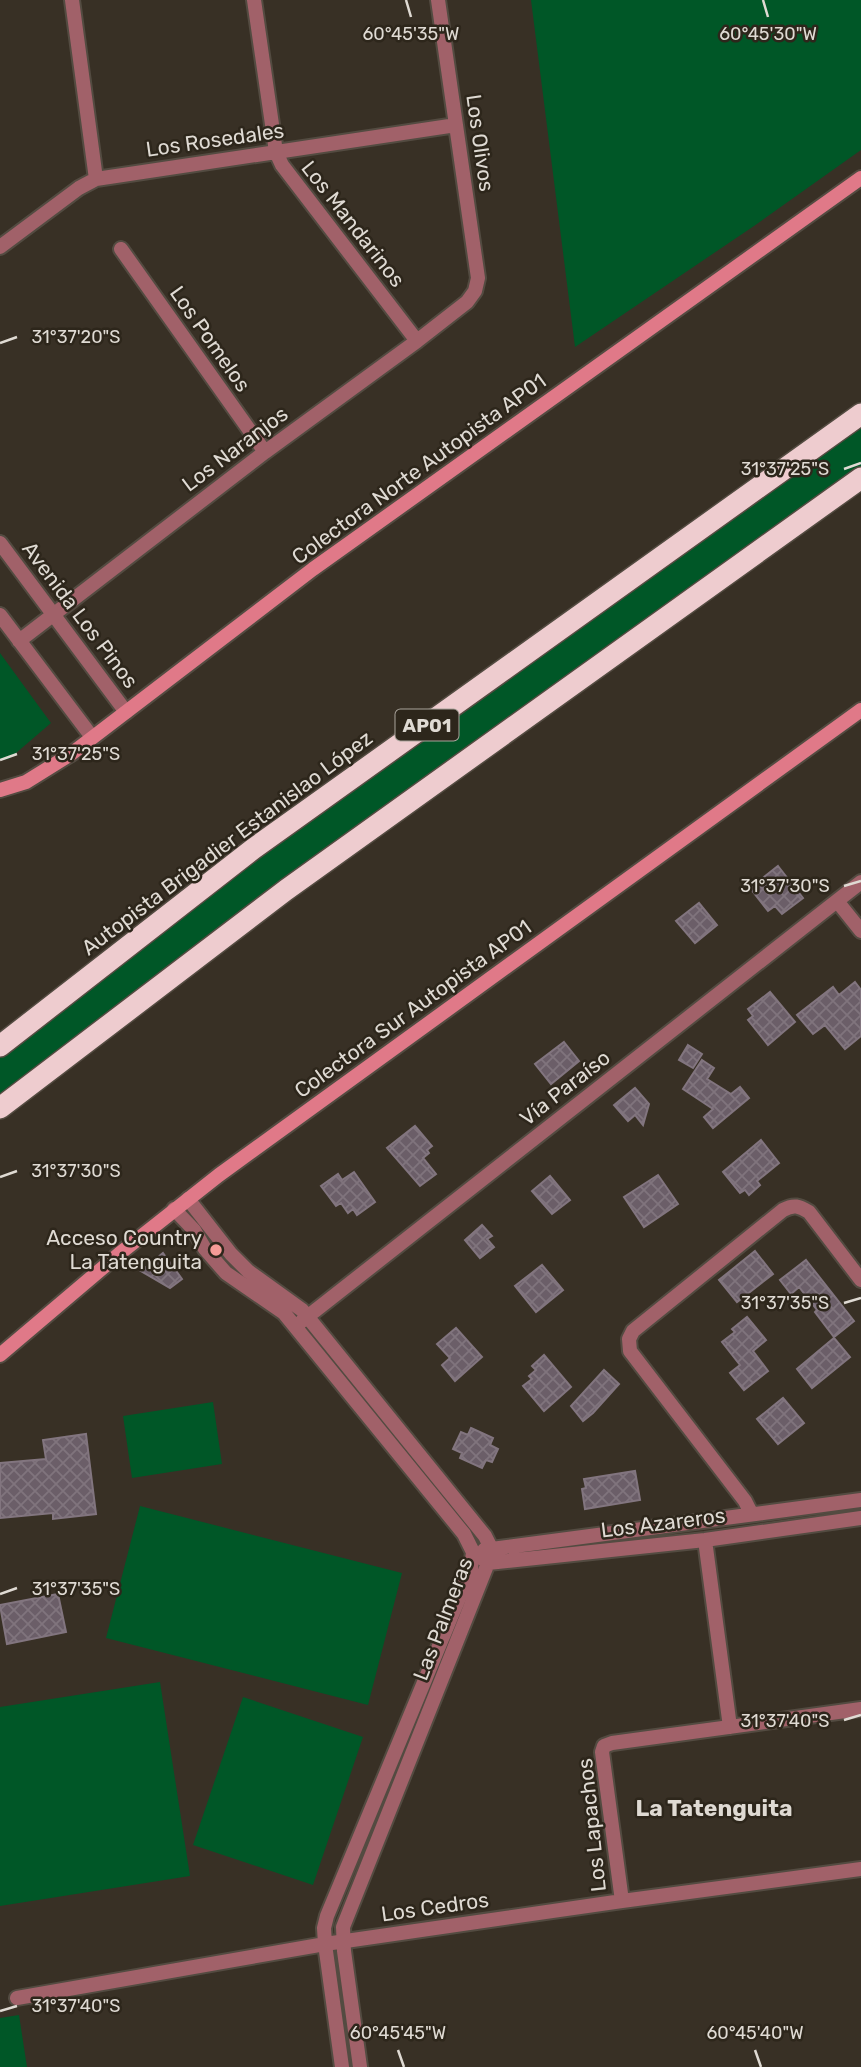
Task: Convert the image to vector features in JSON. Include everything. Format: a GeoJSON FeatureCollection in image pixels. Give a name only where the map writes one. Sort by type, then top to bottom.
{"type":"FeatureCollection","features":[{"type":"Feature","properties":{"kind":"highway","name":"Autopista Brigadier Estanislao López"},"geometry":{"type":"LineString","coordinates":[[0,1046],[253,849],[861,414]]}},
{"type":"Feature","properties":{"kind":"highway","name":"AP01"},"geometry":{"type":"LineString","coordinates":[[0,1108],[285,890],[861,478]]}},
{"type":"Feature","properties":{"kind":"main road","name":"Colectora Norte Autopista AP01"},"geometry":{"type":"LineString","coordinates":[[0,790],[26,782],[47,771],[313,569],[861,178]]}},
{"type":"Feature","properties":{"kind":"main road","name":"Colectora Sur Autopista AP01"},"geometry":{"type":"LineString","coordinates":[[0,1355],[174,1209],[861,710]]}},
{"type":"Feature","properties":{"kind":"street"},"geometry":{"type":"LineString","coordinates":[[72,0],[96,179]]}},
{"type":"Feature","properties":{"kind":"street","name":"Los Mandarinos"},"geometry":{"type":"LineString","coordinates":[[254,0],[276,152],[282,165],[417,341]]}},
{"type":"Feature","properties":{"kind":"street","name":"Los Olivos"},"geometry":{"type":"LineString","coordinates":[[438,0],[478,278],[475,291]]}},
{"type":"Feature","properties":{"kind":"street","name":"Los Rosedales"},"geometry":{"type":"LineString","coordinates":[[0,247],[79,188],[96,179],[456,125]]}},
{"type":"Feature","properties":{"kind":"street","name":"Los Pomelos"},"geometry":{"type":"LineString","coordinates":[[121,249],[265,452]]}},
{"type":"Feature","properties":{"kind":"street","name":"Los Naranjos"},"geometry":{"type":"LineString","coordinates":[[19,641],[265,452],[417,341],[467,302],[475,291]]}},
{"type":"Feature","properties":{"kind":"street","name":"Avenida Los Pinos"},"geometry":{"type":"LineString","coordinates":[[0,543],[126,712]]}},
{"type":"Feature","properties":{"kind":"street"},"geometry":{"type":"LineString","coordinates":[[0,615],[92,737]]}},
{"type":"Feature","properties":{"kind":"street","name":"Vía Paraíso"},"geometry":{"type":"LineString","coordinates":[[295,1326],[861,882]]}},
{"type":"Feature","properties":{"kind":"street"},"geometry":{"type":"LineString","coordinates":[[837,901],[861,931]]}},
{"type":"Feature","properties":{"kind":"street","name":"Las Palmeras"},"geometry":{"type":"LineString","coordinates":[[188,1199],[231,1254],[248,1271],[302,1310],[485,1536],[489,1556],[343,1927],[360,2067]]}},
{"type":"Feature","properties":{"kind":"street"},"geometry":{"type":"LineString","coordinates":[[751,1513],[745,1501],[630,1351],[629,1339],[634,1331],[783,1210],[792,1206],[799,1206],[808,1212],[861,1280]]}},
{"type":"Feature","properties":{"kind":"street","name":"Las Palmeras"},"geometry":{"type":"LineString","coordinates":[[174,1209],[194,1230],[205,1249],[226,1273],[284,1313],[464,1534],[473,1552],[471,1569],[327,1916],[324,1928],[325,1944],[342,2067]]}},
{"type":"Feature","properties":{"kind":"street","name":"Los Azareros"},"geometry":{"type":"LineString","coordinates":[[489,1556],[684,1522],[861,1500]]}},
{"type":"Feature","properties":{"kind":"street","name":"Los Azareros"},"geometry":{"type":"LineString","coordinates":[[489,1556],[686,1542],[861,1518]]}},
{"type":"Feature","properties":{"kind":"street"},"geometry":{"type":"LineString","coordinates":[[684,1522],[686,1542]]}},
{"type":"Feature","properties":{"kind":"street"},"geometry":{"type":"LineString","coordinates":[[705,1540],[730,1727]]}},
{"type":"Feature","properties":{"kind":"street"},"geometry":{"type":"LineString","coordinates":[[473,1552],[489,1556]]}},
{"type":"Feature","properties":{"kind":"street","name":"Los Lapachos"},"geometry":{"type":"LineString","coordinates":[[622,1900],[602,1752],[604,1746],[861,1709]]}},
{"type":"Feature","properties":{"kind":"street","name":"Los Cedros"},"geometry":{"type":"LineString","coordinates":[[17,1998],[343,1941],[622,1900],[861,1869]]}},
{"type":"Feature","properties":{"kind":"green space"},"geometry":{"type":"Polygon","coordinates":[[[531,0],[861,0],[861,150],[575,347],[531,0]]]}},
{"type":"Feature","properties":{"kind":"green space"},"geometry":{"type":"Polygon","coordinates":[[[861,414],[861,478],[0,1108],[0,1046],[861,414]]]}},
{"type":"Feature","properties":{"kind":"green space"},"geometry":{"type":"Polygon","coordinates":[[[0,653],[51,723],[9,759],[0,760],[0,653]]]}},
{"type":"Feature","properties":{"kind":"green space"},"geometry":{"type":"Polygon","coordinates":[[[213,1402],[222,1464],[132,1478],[123,1416],[213,1402]]]}},
{"type":"Feature","properties":{"kind":"green space"},"geometry":{"type":"Polygon","coordinates":[[[140,1506],[402,1573],[368,1705],[106,1638],[140,1506]]]}},
{"type":"Feature","properties":{"kind":"green space"},"geometry":{"type":"Polygon","coordinates":[[[160,1682],[190,1876],[0,1906],[0,1707],[160,1682]]]}},
{"type":"Feature","properties":{"kind":"green space"},"geometry":{"type":"Polygon","coordinates":[[[243,1697],[363,1737],[313,1885],[193,1845],[243,1697]]]}},
{"type":"Feature","properties":{"kind":"green space"},"geometry":{"type":"Polygon","coordinates":[[[19,2015],[27,2067],[0,2067],[0,2018],[19,2015]]]}},
{"type":"Feature","properties":{"kind":"building"},"geometry":{"type":"Polygon","coordinates":[[[778,866],[803,898],[782,914],[775,906],[768,911],[750,888],[778,866]]]}},
{"type":"Feature","properties":{"kind":"building"},"geometry":{"type":"Polygon","coordinates":[[[699,903],[717,925],[695,943],[676,921],[699,903]]]}},
{"type":"Feature","properties":{"kind":"building"},"geometry":{"type":"Polygon","coordinates":[[[855,982],[861,990],[861,1036],[845,1049],[825,1025],[813,1034],[797,1015],[833,987],[839,995],[855,982]]]}},
{"type":"Feature","properties":{"kind":"building"},"geometry":{"type":"Polygon","coordinates":[[[770,992],[795,1022],[768,1045],[748,1020],[753,1016],[748,1009],[770,992]]]}},
{"type":"Feature","properties":{"kind":"building"},"geometry":{"type":"Polygon","coordinates":[[[564,1042],[579,1061],[551,1084],[535,1064],[564,1042]]]}},
{"type":"Feature","properties":{"kind":"building"},"geometry":{"type":"Polygon","coordinates":[[[688,1045],[702,1054],[693,1068],[679,1060],[688,1045]]]}},
{"type":"Feature","properties":{"kind":"building"},"geometry":{"type":"Polygon","coordinates":[[[702,1060],[714,1068],[707,1079],[731,1094],[740,1087],[749,1098],[713,1128],[704,1117],[713,1109],[683,1089],[702,1060]]]}},
{"type":"Feature","properties":{"kind":"building"},"geometry":{"type":"Polygon","coordinates":[[[635,1088],[649,1104],[643,1125],[635,1115],[628,1121],[614,1105],[635,1088]]]}},
{"type":"Feature","properties":{"kind":"building"},"geometry":{"type":"Polygon","coordinates":[[[415,1126],[432,1146],[423,1158],[436,1174],[420,1186],[387,1148],[415,1126]]]}},
{"type":"Feature","properties":{"kind":"building"},"geometry":{"type":"Polygon","coordinates":[[[761,1140],[779,1163],[757,1181],[760,1185],[749,1195],[745,1190],[740,1193],[723,1172],[761,1140]]]}},
{"type":"Feature","properties":{"kind":"building"},"geometry":{"type":"Polygon","coordinates":[[[354,1172],[375,1202],[357,1215],[353,1209],[348,1213],[341,1203],[336,1206],[321,1186],[338,1174],[342,1180],[354,1172]]]}},
{"type":"Feature","properties":{"kind":"building"},"geometry":{"type":"Polygon","coordinates":[[[658,1175],[678,1204],[644,1227],[624,1197],[658,1175]]]}},
{"type":"Feature","properties":{"kind":"building"},"geometry":{"type":"Polygon","coordinates":[[[550,1176],[570,1200],[552,1214],[532,1191],[550,1176]]]}},
{"type":"Feature","properties":{"kind":"building"},"geometry":{"type":"Polygon","coordinates":[[[482,1225],[492,1236],[487,1239],[494,1247],[480,1258],[465,1240],[482,1225]]]}},
{"type":"Feature","properties":{"kind":"building"},"geometry":{"type":"Polygon","coordinates":[[[755,1251],[773,1274],[737,1302],[719,1280],[755,1251]]]}},
{"type":"Feature","properties":{"kind":"building"},"geometry":{"type":"Polygon","coordinates":[[[163,1253],[182,1279],[170,1288],[141,1271],[163,1253]]]}},
{"type":"Feature","properties":{"kind":"building"},"geometry":{"type":"Polygon","coordinates":[[[806,1260],[854,1321],[834,1337],[799,1287],[791,1294],[780,1280],[806,1260]]]}},
{"type":"Feature","properties":{"kind":"building"},"geometry":{"type":"Polygon","coordinates":[[[542,1265],[563,1290],[536,1312],[515,1286],[542,1265]]]}},
{"type":"Feature","properties":{"kind":"building"},"geometry":{"type":"Polygon","coordinates":[[[747,1317],[766,1340],[753,1351],[768,1371],[744,1390],[730,1373],[740,1365],[722,1342],[735,1332],[732,1329],[747,1317]]]}},
{"type":"Feature","properties":{"kind":"building"},"geometry":{"type":"Polygon","coordinates":[[[456,1328],[482,1357],[455,1381],[442,1365],[450,1358],[437,1344],[456,1328]]]}},
{"type":"Feature","properties":{"kind":"building"},"geometry":{"type":"Polygon","coordinates":[[[834,1338],[850,1357],[812,1388],[797,1369],[834,1338]]]}},
{"type":"Feature","properties":{"kind":"building"},"geometry":{"type":"Polygon","coordinates":[[[544,1355],[571,1387],[544,1411],[523,1386],[532,1379],[529,1376],[536,1370],[532,1366],[544,1355]]]}},
{"type":"Feature","properties":{"kind":"building"},"geometry":{"type":"Polygon","coordinates":[[[604,1370],[619,1384],[583,1421],[571,1406],[604,1370]]]}},
{"type":"Feature","properties":{"kind":"building"},"geometry":{"type":"Polygon","coordinates":[[[783,1398],[804,1423],[778,1444],[757,1419],[783,1398]]]}},
{"type":"Feature","properties":{"kind":"building"},"geometry":{"type":"Polygon","coordinates":[[[471,1428],[493,1438],[490,1445],[498,1449],[492,1462],[486,1460],[482,1468],[460,1458],[462,1453],[453,1449],[461,1432],[468,1435],[471,1428]]]}},
{"type":"Feature","properties":{"kind":"building"},"geometry":{"type":"Polygon","coordinates":[[[86,1434],[96,1514],[53,1519],[53,1513],[0,1518],[0,1463],[46,1459],[43,1440],[86,1434]]]}},
{"type":"Feature","properties":{"kind":"building"},"geometry":{"type":"Polygon","coordinates":[[[635,1471],[640,1500],[585,1509],[582,1489],[586,1488],[584,1479],[635,1471]]]}},
{"type":"Feature","properties":{"kind":"building"},"geometry":{"type":"Polygon","coordinates":[[[58,1594],[66,1632],[7,1644],[0,1605],[58,1594]]]}},
{"type":"Feature","properties":{"kind":"place","name":"Acceso Country La Tatenguita"},"geometry":{"type":"Point","coordinates":[216,1250]}},
{"type":"Feature","properties":{"kind":"district","name":"La Tatenguita"},"geometry":{"type":"Point","coordinates":[714,1808]}}]}
